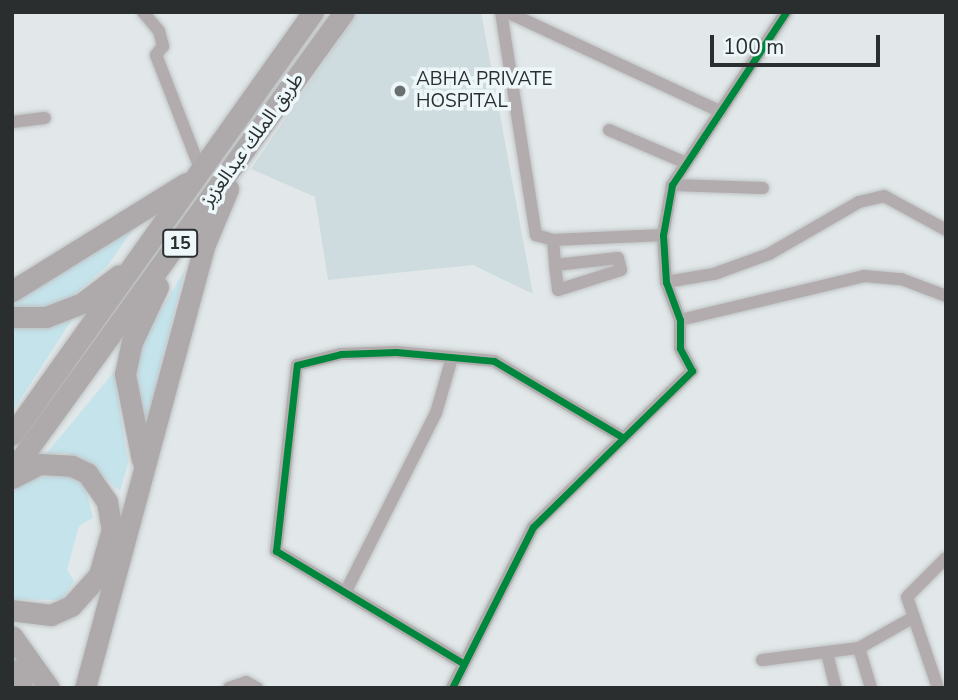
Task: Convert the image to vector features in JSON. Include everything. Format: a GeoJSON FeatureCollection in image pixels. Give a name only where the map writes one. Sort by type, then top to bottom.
{"type":"FeatureCollection","features":[{"type":"Feature","properties":{"kind":"highway","name":"طريق الملك عبدالعزيز"},"geometry":{"type":"LineString","coordinates":[[12,435],[313,12]]}},
{"type":"Feature","properties":{"kind":"highway","name":"طريق الملك عبدالعزيز"},"geometry":{"type":"LineString","coordinates":[[12,471],[177,247],[344,12]]}},
{"type":"Feature","properties":{"kind":"highway"},"geometry":{"type":"LineString","coordinates":[[85,688],[205,244],[241,157]]}},
{"type":"Feature","properties":{"kind":"highway"},"geometry":{"type":"LineString","coordinates":[[12,291],[199,173]]}},
{"type":"Feature","properties":{"kind":"highway"},"geometry":{"type":"LineString","coordinates":[[143,466],[125,374],[132,342],[177,247]]}},
{"type":"Feature","properties":{"kind":"highway"},"geometry":{"type":"LineString","coordinates":[[12,317],[46,317],[82,303],[137,261]]}},
{"type":"Feature","properties":{"kind":"highway"},"geometry":{"type":"LineString","coordinates":[[12,478],[39,464],[72,466],[87,473],[107,502],[112,529],[100,575],[71,606],[51,615],[12,610]]}},
{"type":"Feature","properties":{"kind":"highway"},"geometry":{"type":"LineString","coordinates":[[12,636],[50,688]]}},
{"type":"Feature","properties":{"kind":"highway"},"geometry":{"type":"LineString","coordinates":[[12,670],[23,688]]}},
{"type":"Feature","properties":{"kind":"street"},"geometry":{"type":"LineString","coordinates":[[143,12],[159,31],[163,46],[156,55],[199,173]]}},
{"type":"Feature","properties":{"kind":"street"},"geometry":{"type":"LineString","coordinates":[[500,12],[536,235],[553,240],[663,235]]}},
{"type":"Feature","properties":{"kind":"street"},"geometry":{"type":"LineString","coordinates":[[507,12],[721,112]]}},
{"type":"Feature","properties":{"kind":"street"},"geometry":{"type":"LineString","coordinates":[[452,688],[461,662],[533,527],[692,371],[680,348],[680,320],[666,282],[663,235],[672,186],[786,12]]}},
{"type":"Feature","properties":{"kind":"street"},"geometry":{"type":"LineString","coordinates":[[12,122],[45,118]]}},
{"type":"Feature","properties":{"kind":"street"},"geometry":{"type":"LineString","coordinates":[[609,131],[686,163]]}},
{"type":"Feature","properties":{"kind":"street"},"geometry":{"type":"LineString","coordinates":[[672,186],[763,188]]}},
{"type":"Feature","properties":{"kind":"street"},"geometry":{"type":"LineString","coordinates":[[666,282],[713,274],[769,254],[859,202],[884,196],[946,230]]}},
{"type":"Feature","properties":{"kind":"street"},"geometry":{"type":"LineString","coordinates":[[553,240],[555,265],[558,290],[621,270],[618,258],[555,265]]}},
{"type":"Feature","properties":{"kind":"street"},"geometry":{"type":"LineString","coordinates":[[680,320],[864,276],[901,279],[946,296]]}},
{"type":"Feature","properties":{"kind":"street"},"geometry":{"type":"LineString","coordinates":[[461,662],[276,551],[297,365],[341,354],[396,352],[494,361],[622,437]]}},
{"type":"Feature","properties":{"kind":"street"},"geometry":{"type":"LineString","coordinates":[[345,593],[436,413],[452,358]]}},
{"type":"Feature","properties":{"kind":"street"},"geometry":{"type":"LineString","coordinates":[[938,688],[907,597],[946,558]]}},
{"type":"Feature","properties":{"kind":"street"},"geometry":{"type":"LineString","coordinates":[[762,660],[859,648],[914,617]]}},
{"type":"Feature","properties":{"kind":"street"},"geometry":{"type":"LineString","coordinates":[[859,648],[871,688]]}},
{"type":"Feature","properties":{"kind":"street"},"geometry":{"type":"LineString","coordinates":[[827,653],[836,688]]}},
{"type":"Feature","properties":{"kind":"street"},"geometry":{"type":"LineString","coordinates":[[229,688],[246,682],[257,688]]}},
{"type":"Feature","properties":{"kind":"shaded area","name":"ABHA PRIVATE HOSPITAL"},"geometry":{"type":"Polygon","coordinates":[[[358,12],[481,12],[533,294],[473,265],[328,280],[315,197],[251,169],[358,12]]]}},
{"type":"Feature","properties":{"kind":"shaded area"},"geometry":{"type":"Polygon","coordinates":[[[139,221],[108,265],[58,309],[12,310],[12,296],[139,221]]]}},
{"type":"Feature","properties":{"kind":"shaded area"},"geometry":{"type":"Polygon","coordinates":[[[185,270],[146,423],[135,364],[139,346],[185,270]]]}},
{"type":"Feature","properties":{"kind":"shaded area"},"geometry":{"type":"Polygon","coordinates":[[[77,312],[12,412],[12,323],[77,312]]]}},
{"type":"Feature","properties":{"kind":"shaded area"},"geometry":{"type":"Polygon","coordinates":[[[114,372],[128,463],[120,491],[86,461],[65,453],[45,455],[114,372]]]}},
{"type":"Feature","properties":{"kind":"shaded area"},"geometry":{"type":"Polygon","coordinates":[[[53,474],[71,476],[85,486],[93,518],[79,526],[67,570],[74,581],[62,600],[12,599],[12,485],[53,474]]]}},
{"type":"Feature","properties":{"kind":"cycle path"},"geometry":{"type":"LineString","coordinates":[[452,688],[533,527],[692,371],[680,348],[680,320],[666,282],[663,235],[672,185],[786,12]]}},
{"type":"Feature","properties":{"kind":"cycle path"},"geometry":{"type":"LineString","coordinates":[[461,662],[276,551],[297,365],[341,354],[396,352],[494,361],[622,437]]}},
{"type":"Feature","properties":{"kind":"place","name":"ABHA PRIVATE HOSPITAL"},"geometry":{"type":"Point","coordinates":[400,91]}}]}
